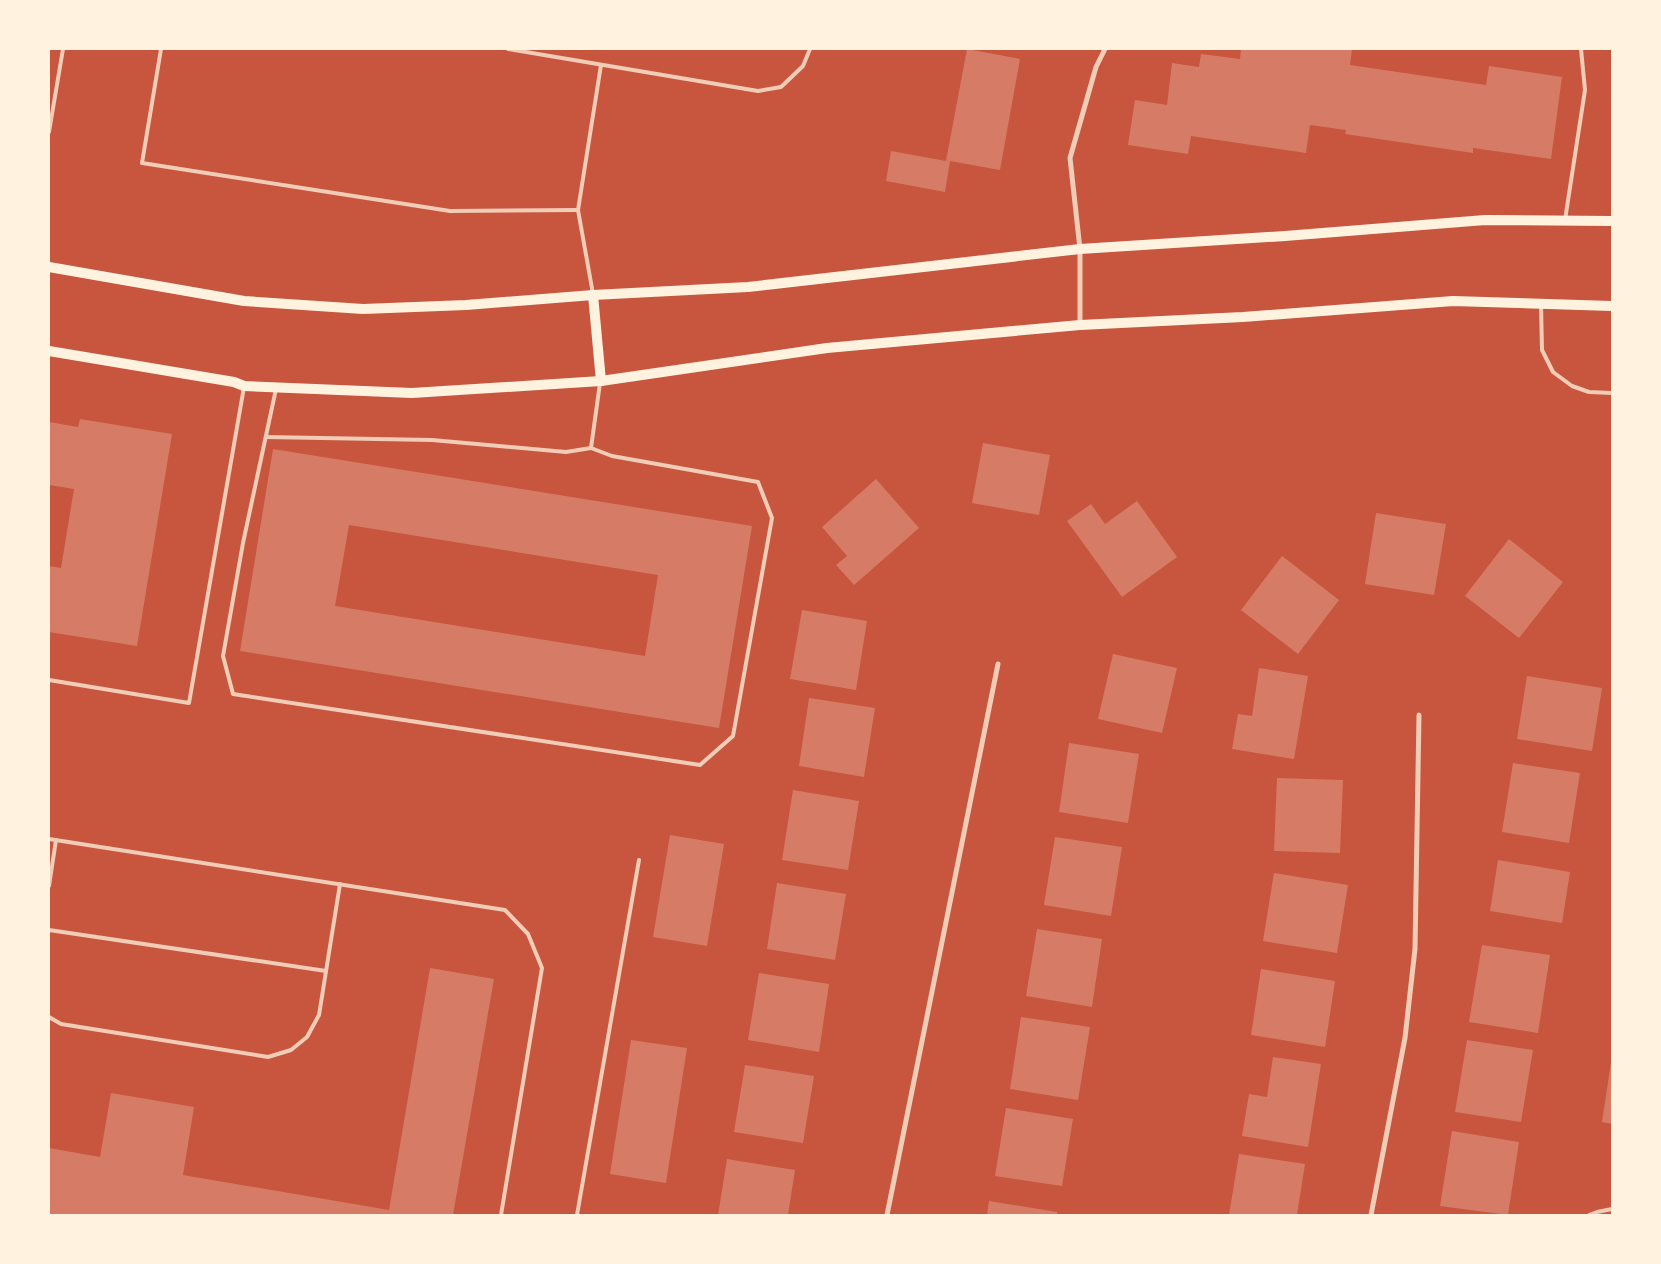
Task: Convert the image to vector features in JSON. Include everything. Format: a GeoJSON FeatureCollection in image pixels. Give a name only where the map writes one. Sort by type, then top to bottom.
{"type":"FeatureCollection","features":[{"type":"Feature","properties":{"kind":"main road"},"geometry":{"type":"LineString","coordinates":[[49,267],[244,301],[363,309],[466,305],[748,286],[1080,249],[1485,220],[1612,221]]}},
{"type":"Feature","properties":{"kind":"main road"},"geometry":{"type":"LineString","coordinates":[[593,295],[601,381]]}},
{"type":"Feature","properties":{"kind":"main road"},"geometry":{"type":"LineString","coordinates":[[49,351],[234,382],[244,386],[412,393],[601,381],[828,348],[1080,325],[1243,317],[1453,301],[1609,303]]}},
{"type":"Feature","properties":{"kind":"street"},"geometry":{"type":"LineString","coordinates":[[1080,325],[1080,249],[1070,158],[1096,67],[1104,49]]}},
{"type":"Feature","properties":{"kind":"street"},"geometry":{"type":"LineString","coordinates":[[887,1215],[998,664]]}},
{"type":"Feature","properties":{"kind":"street"},"geometry":{"type":"LineString","coordinates":[[1371,1215],[1405,1038],[1415,949],[1419,716]]}},
{"type":"Feature","properties":{"kind":"lane"},"geometry":{"type":"LineString","coordinates":[[49,132],[63,49]]}},
{"type":"Feature","properties":{"kind":"lane"},"geometry":{"type":"LineString","coordinates":[[161,49],[142,163],[450,211],[578,210]]}},
{"type":"Feature","properties":{"kind":"lane"},"geometry":{"type":"LineString","coordinates":[[508,49],[758,91],[781,87],[803,66],[810,49]]}},
{"type":"Feature","properties":{"kind":"lane"},"geometry":{"type":"LineString","coordinates":[[1565,221],[1585,90],[1581,49]]}},
{"type":"Feature","properties":{"kind":"lane"},"geometry":{"type":"LineString","coordinates":[[593,295],[578,210],[601,65]]}},
{"type":"Feature","properties":{"kind":"lane"},"geometry":{"type":"LineString","coordinates":[[1541,303],[1542,350],[1553,372],[1572,386],[1589,392],[1612,393]]}},
{"type":"Feature","properties":{"kind":"lane"},"geometry":{"type":"LineString","coordinates":[[591,448],[601,381]]}},
{"type":"Feature","properties":{"kind":"lane"},"geometry":{"type":"LineString","coordinates":[[49,680],[189,703],[244,386]]}},
{"type":"Feature","properties":{"kind":"lane"},"geometry":{"type":"LineString","coordinates":[[266,437],[432,440],[566,452],[591,448],[612,456],[758,482],[772,518],[733,736],[700,765],[233,694],[223,656],[243,543],[276,387]]}},
{"type":"Feature","properties":{"kind":"lane"},"geometry":{"type":"LineString","coordinates":[[49,839],[505,910],[528,934],[542,968],[501,1215]]}},
{"type":"Feature","properties":{"kind":"lane"},"geometry":{"type":"LineString","coordinates":[[49,886],[56,840]]}},
{"type":"Feature","properties":{"kind":"lane"},"geometry":{"type":"LineString","coordinates":[[577,1215],[639,860]]}},
{"type":"Feature","properties":{"kind":"lane"},"geometry":{"type":"LineString","coordinates":[[49,1017],[61,1024],[268,1057],[291,1050],[307,1037],[319,1015],[340,884]]}},
{"type":"Feature","properties":{"kind":"lane"},"geometry":{"type":"LineString","coordinates":[[49,930],[326,971]]}},
{"type":"Feature","properties":{"kind":"lane"},"geometry":{"type":"LineString","coordinates":[[1589,1215],[1612,1209]]}},
{"type":"Feature","properties":{"kind":"building"},"geometry":{"type":"Polygon","coordinates":[[[967,49],[1020,59],[1000,170],[950,161],[945,192],[886,181],[891,151],[946,161],[967,49]]]}},
{"type":"Feature","properties":{"kind":"building"},"geometry":{"type":"Polygon","coordinates":[[[1241,49],[1352,49],[1350,65],[1486,85],[1489,66],[1562,77],[1551,159],[1473,148],[1473,153],[1345,134],[1346,130],[1310,125],[1306,153],[1191,136],[1188,154],[1128,145],[1135,100],[1167,105],[1172,63],[1199,67],[1201,54],[1240,59],[1241,49]]]}},
{"type":"Feature","properties":{"kind":"building"},"geometry":{"type":"Polygon","coordinates":[[[80,419],[172,434],[137,646],[49,632],[49,566],[61,568],[74,489],[49,485],[49,422],[78,427],[80,419]]]}},
{"type":"Feature","properties":{"kind":"building"},"geometry":{"type":"Polygon","coordinates":[[[983,443],[1050,455],[1039,515],[972,503],[983,443]]]}},
{"type":"Feature","properties":{"kind":"building"},"geometry":{"type":"Polygon","coordinates":[[[273,449],[752,526],[719,728],[240,651],[273,449]],[[349,525],[335,606],[645,656],[658,575],[349,525]]]}},
{"type":"Feature","properties":{"kind":"building"},"geometry":{"type":"Polygon","coordinates":[[[876,479],[919,528],[854,585],[836,565],[847,556],[822,527],[876,479]]]}},
{"type":"Feature","properties":{"kind":"building"},"geometry":{"type":"Polygon","coordinates":[[[1137,501],[1177,557],[1122,597],[1067,521],[1091,504],[1105,524],[1137,501]]]}},
{"type":"Feature","properties":{"kind":"building"},"geometry":{"type":"Polygon","coordinates":[[[1376,513],[1446,524],[1434,595],[1365,584],[1376,513]]]}},
{"type":"Feature","properties":{"kind":"building"},"geometry":{"type":"Polygon","coordinates":[[[1509,539],[1563,582],[1519,638],[1465,596],[1509,539]]]}},
{"type":"Feature","properties":{"kind":"building"},"geometry":{"type":"Polygon","coordinates":[[[1282,556],[1339,600],[1298,654],[1241,610],[1282,556]]]}},
{"type":"Feature","properties":{"kind":"building"},"geometry":{"type":"Polygon","coordinates":[[[802,610],[867,621],[856,690],[790,679],[802,610]]]}},
{"type":"Feature","properties":{"kind":"building"},"geometry":{"type":"Polygon","coordinates":[[[1113,654],[1177,668],[1162,733],[1098,719],[1113,654]]]}},
{"type":"Feature","properties":{"kind":"building"},"geometry":{"type":"Polygon","coordinates":[[[1259,668],[1308,676],[1294,759],[1232,749],[1238,714],[1252,716],[1259,668]]]}},
{"type":"Feature","properties":{"kind":"building"},"geometry":{"type":"Polygon","coordinates":[[[1527,676],[1602,688],[1592,751],[1517,739],[1527,676]]]}},
{"type":"Feature","properties":{"kind":"building"},"geometry":{"type":"Polygon","coordinates":[[[809,698],[875,708],[864,777],[799,766],[809,698]]]}},
{"type":"Feature","properties":{"kind":"building"},"geometry":{"type":"Polygon","coordinates":[[[1069,743],[1139,754],[1128,823],[1059,812],[1069,743]]]}},
{"type":"Feature","properties":{"kind":"building"},"geometry":{"type":"Polygon","coordinates":[[[1513,763],[1580,773],[1569,843],[1502,832],[1513,763]]]}},
{"type":"Feature","properties":{"kind":"building"},"geometry":{"type":"Polygon","coordinates":[[[1277,778],[1343,780],[1340,853],[1274,851],[1277,778]]]}},
{"type":"Feature","properties":{"kind":"building"},"geometry":{"type":"Polygon","coordinates":[[[793,790],[859,801],[848,870],[782,860],[793,790]]]}},
{"type":"Feature","properties":{"kind":"building"},"geometry":{"type":"Polygon","coordinates":[[[670,835],[724,844],[707,946],[653,937],[670,835]]]}},
{"type":"Feature","properties":{"kind":"building"},"geometry":{"type":"Polygon","coordinates":[[[1055,837],[1122,847],[1111,916],[1044,905],[1055,837]]]}},
{"type":"Feature","properties":{"kind":"building"},"geometry":{"type":"Polygon","coordinates":[[[1498,860],[1570,872],[1562,923],[1490,911],[1498,860]]]}},
{"type":"Feature","properties":{"kind":"building"},"geometry":{"type":"Polygon","coordinates":[[[1274,873],[1348,885],[1337,953],[1263,941],[1274,873]]]}},
{"type":"Feature","properties":{"kind":"building"},"geometry":{"type":"Polygon","coordinates":[[[777,883],[846,894],[835,960],[767,949],[777,883]]]}},
{"type":"Feature","properties":{"kind":"building"},"geometry":{"type":"Polygon","coordinates":[[[1037,929],[1102,939],[1092,1007],[1026,996],[1037,929]]]}},
{"type":"Feature","properties":{"kind":"building"},"geometry":{"type":"Polygon","coordinates":[[[1482,945],[1550,955],[1538,1033],[1469,1022],[1482,945]]]}},
{"type":"Feature","properties":{"kind":"building"},"geometry":{"type":"Polygon","coordinates":[[[430,968],[494,979],[453,1215],[49,1215],[49,1148],[100,1157],[111,1093],[194,1107],[183,1175],[389,1210],[430,968]]]}},
{"type":"Feature","properties":{"kind":"building"},"geometry":{"type":"Polygon","coordinates":[[[1261,969],[1335,981],[1325,1047],[1251,1035],[1261,969]]]}},
{"type":"Feature","properties":{"kind":"building"},"geometry":{"type":"Polygon","coordinates":[[[759,973],[829,984],[819,1052],[748,1040],[759,973]]]}},
{"type":"Feature","properties":{"kind":"building"},"geometry":{"type":"Polygon","coordinates":[[[1021,1017],[1090,1027],[1078,1100],[1010,1089],[1021,1017]]]}},
{"type":"Feature","properties":{"kind":"building"},"geometry":{"type":"Polygon","coordinates":[[[631,1040],[687,1048],[666,1183],[610,1174],[631,1040]]]}},
{"type":"Feature","properties":{"kind":"building"},"geometry":{"type":"Polygon","coordinates":[[[1467,1040],[1533,1050],[1521,1122],[1455,1112],[1467,1040]]]}},
{"type":"Feature","properties":{"kind":"building"},"geometry":{"type":"Polygon","coordinates":[[[1273,1057],[1321,1064],[1308,1147],[1242,1136],[1249,1094],[1267,1097],[1273,1057]]]}},
{"type":"Feature","properties":{"kind":"building"},"geometry":{"type":"Polygon","coordinates":[[[1612,1062],[1612,1124],[1602,1122],[1612,1062]]]}},
{"type":"Feature","properties":{"kind":"building"},"geometry":{"type":"Polygon","coordinates":[[[745,1065],[814,1076],[803,1143],[734,1132],[745,1065]]]}},
{"type":"Feature","properties":{"kind":"building"},"geometry":{"type":"Polygon","coordinates":[[[1006,1108],[1073,1119],[1062,1186],[995,1176],[1006,1108]]]}},
{"type":"Feature","properties":{"kind":"building"},"geometry":{"type":"Polygon","coordinates":[[[1452,1131],[1519,1142],[1508,1215],[1440,1206],[1452,1131]]]}},
{"type":"Feature","properties":{"kind":"building"},"geometry":{"type":"Polygon","coordinates":[[[1239,1154],[1305,1164],[1297,1215],[1229,1215],[1239,1154]]]}},
{"type":"Feature","properties":{"kind":"building"},"geometry":{"type":"Polygon","coordinates":[[[727,1159],[795,1170],[788,1215],[718,1215],[727,1159]]]}},
{"type":"Feature","properties":{"kind":"building"},"geometry":{"type":"Polygon","coordinates":[[[989,1201],[1057,1212],[1057,1215],[987,1215],[989,1201]]]}}]}
